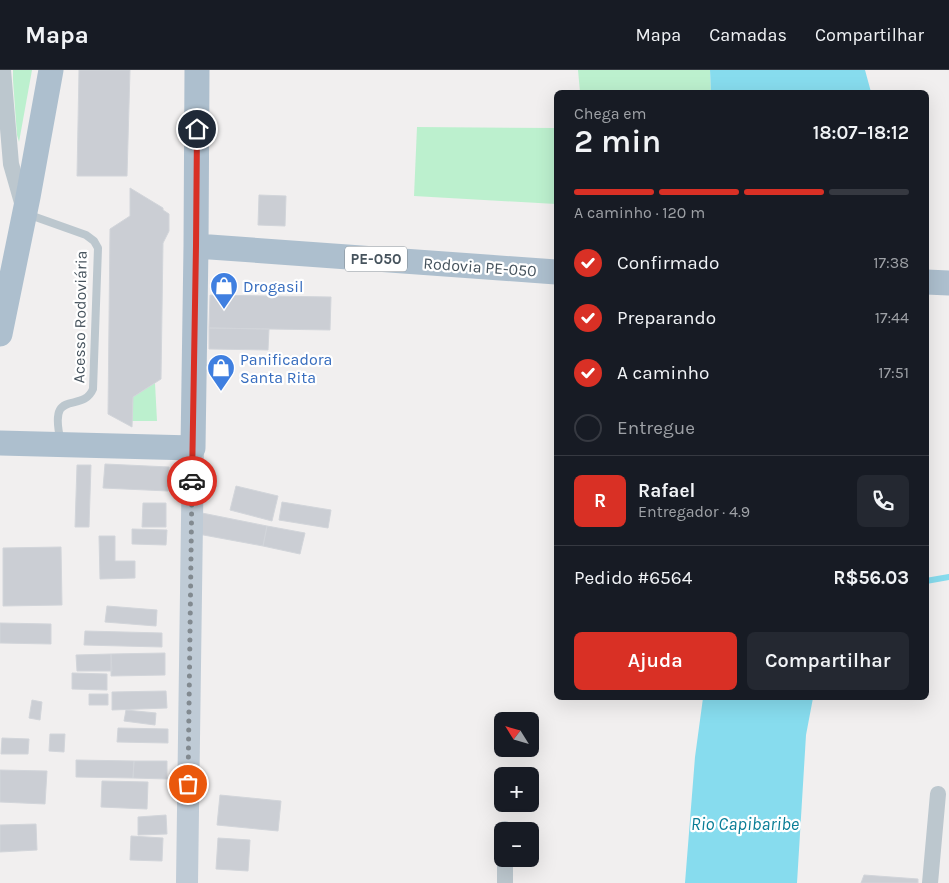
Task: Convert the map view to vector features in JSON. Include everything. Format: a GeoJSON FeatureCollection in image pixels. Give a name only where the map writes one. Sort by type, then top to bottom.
{"type":"FeatureCollection","features":[{"type":"Feature","properties":{"kind":"main road"},"geometry":{"type":"LineString","coordinates":[[0,334],[25,213],[51,70]]}},
{"type":"Feature","properties":{"kind":"main road"},"geometry":{"type":"LineString","coordinates":[[0,443],[193,448],[197,70]]}},
{"type":"Feature","properties":{"kind":"main road","name":"Rodovia PE-050"},"geometry":{"type":"LineString","coordinates":[[196,246],[554,272]]}},
{"type":"Feature","properties":{"kind":"main road"},"geometry":{"type":"LineString","coordinates":[[929,282],[949,283]]}},
{"type":"Feature","properties":{"kind":"street"},"geometry":{"type":"LineString","coordinates":[[3,70],[11,164],[25,213]]}},
{"type":"Feature","properties":{"kind":"street"},"geometry":{"type":"LineString","coordinates":[[187,883],[193,448]]}},
{"type":"Feature","properties":{"kind":"street"},"geometry":{"type":"LineString","coordinates":[[930,883],[938,794]]}},
{"type":"Feature","properties":{"kind":"street"},"geometry":{"type":"LineString","coordinates":[[505,867],[505,883]]}},
{"type":"Feature","properties":{"kind":"lane","name":"Acesso Rodoviária"},"geometry":{"type":"LineString","coordinates":[[25,213],[86,236],[94,241],[98,248],[93,389],[91,395],[85,399],[64,405],[60,410],[57,426],[62,445]]}},
{"type":"Feature","properties":{"kind":"green space"},"geometry":{"type":"Polygon","coordinates":[[[13,70],[32,70],[19,142],[17,135],[13,70]]]}},
{"type":"Feature","properties":{"kind":"green space"},"geometry":{"type":"Polygon","coordinates":[[[578,70],[710,70],[711,90],[580,90],[578,70]]]}},
{"type":"Feature","properties":{"kind":"green space"},"geometry":{"type":"Polygon","coordinates":[[[417,127],[554,128],[554,204],[414,196],[417,127]]]}},
{"type":"Feature","properties":{"kind":"green space"},"geometry":{"type":"Polygon","coordinates":[[[155,383],[157,421],[132,421],[133,397],[155,383]]]}},
{"type":"Feature","properties":{"kind":"water"},"geometry":{"type":"Polygon","coordinates":[[[710,70],[865,70],[870,90],[711,90],[710,70]]]}},
{"type":"Feature","properties":{"kind":"water","name":"Rio Capibaribe"},"geometry":{"type":"Polygon","coordinates":[[[703,700],[813,700],[806,735],[797,883],[685,883],[695,757],[703,700]]]}},
{"type":"Feature","properties":{"kind":"building"},"geometry":{"type":"Polygon","coordinates":[[[79,70],[130,70],[127,176],[77,176],[79,70]]]}},
{"type":"Feature","properties":{"kind":"building"},"geometry":{"type":"Polygon","coordinates":[[[130,188],[163,208],[169,214],[169,231],[163,243],[161,379],[133,397],[132,427],[108,414],[110,229],[130,216],[130,188]]]}},
{"type":"Feature","properties":{"kind":"building"},"geometry":{"type":"Polygon","coordinates":[[[259,195],[286,196],[285,226],[258,225],[259,195]]]}},
{"type":"Feature","properties":{"kind":"building"},"geometry":{"type":"Polygon","coordinates":[[[210,295],[331,297],[330,330],[209,328],[210,295]]]}},
{"type":"Feature","properties":{"kind":"building"},"geometry":{"type":"Polygon","coordinates":[[[209,328],[269,329],[268,350],[209,349],[209,328]]]}},
{"type":"Feature","properties":{"kind":"building"},"geometry":{"type":"Polygon","coordinates":[[[105,464],[169,467],[168,491],[103,488],[105,464]]]}},
{"type":"Feature","properties":{"kind":"building"},"geometry":{"type":"Polygon","coordinates":[[[77,465],[91,465],[89,527],[75,527],[77,465]]]}},
{"type":"Feature","properties":{"kind":"building"},"geometry":{"type":"Polygon","coordinates":[[[236,486],[278,496],[272,521],[230,510],[236,486]]]}},
{"type":"Feature","properties":{"kind":"building"},"geometry":{"type":"Polygon","coordinates":[[[282,502],[331,510],[328,528],[279,520],[282,502]]]}},
{"type":"Feature","properties":{"kind":"building"},"geometry":{"type":"Polygon","coordinates":[[[143,503],[166,503],[166,527],[142,527],[143,503]]]}},
{"type":"Feature","properties":{"kind":"building"},"geometry":{"type":"Polygon","coordinates":[[[202,513],[267,526],[263,546],[198,534],[202,513]]]}},
{"type":"Feature","properties":{"kind":"building"},"geometry":{"type":"Polygon","coordinates":[[[267,526],[305,533],[300,554],[263,546],[267,526]]]}},
{"type":"Feature","properties":{"kind":"building"},"geometry":{"type":"Polygon","coordinates":[[[132,529],[167,530],[166,545],[132,544],[132,529]]]}},
{"type":"Feature","properties":{"kind":"building"},"geometry":{"type":"Polygon","coordinates":[[[99,536],[115,536],[115,561],[135,561],[135,578],[100,579],[99,536]]]}},
{"type":"Feature","properties":{"kind":"building"},"geometry":{"type":"Polygon","coordinates":[[[61,547],[62,605],[3,606],[3,548],[61,547]]]}},
{"type":"Feature","properties":{"kind":"building"},"geometry":{"type":"Polygon","coordinates":[[[107,606],[157,610],[156,626],[105,622],[107,606]]]}},
{"type":"Feature","properties":{"kind":"building"},"geometry":{"type":"Polygon","coordinates":[[[0,623],[51,624],[51,644],[0,643],[0,623]]]}},
{"type":"Feature","properties":{"kind":"building"},"geometry":{"type":"Polygon","coordinates":[[[85,631],[162,633],[162,647],[84,645],[85,631]]]}},
{"type":"Feature","properties":{"kind":"building"},"geometry":{"type":"Polygon","coordinates":[[[165,653],[165,675],[111,676],[111,654],[165,653]]]}},
{"type":"Feature","properties":{"kind":"building"},"geometry":{"type":"Polygon","coordinates":[[[111,654],[112,671],[77,671],[76,655],[111,654]]]}},
{"type":"Feature","properties":{"kind":"building"},"geometry":{"type":"Polygon","coordinates":[[[72,673],[107,674],[107,690],[72,689],[72,673]]]}},
{"type":"Feature","properties":{"kind":"building"},"geometry":{"type":"Polygon","coordinates":[[[166,691],[167,708],[112,710],[112,692],[166,691]]]}},
{"type":"Feature","properties":{"kind":"building"},"geometry":{"type":"Polygon","coordinates":[[[89,694],[108,694],[108,705],[89,705],[89,694]]]}},
{"type":"Feature","properties":{"kind":"building"},"geometry":{"type":"Polygon","coordinates":[[[32,700],[42,702],[40,720],[29,718],[32,700]]]}},
{"type":"Feature","properties":{"kind":"building"},"geometry":{"type":"Polygon","coordinates":[[[126,710],[156,713],[155,725],[124,721],[126,710]]]}},
{"type":"Feature","properties":{"kind":"building"},"geometry":{"type":"Polygon","coordinates":[[[118,728],[168,729],[168,743],[117,742],[118,728]]]}},
{"type":"Feature","properties":{"kind":"building"},"geometry":{"type":"Polygon","coordinates":[[[50,734],[65,734],[64,752],[49,751],[50,734]]]}},
{"type":"Feature","properties":{"kind":"building"},"geometry":{"type":"Polygon","coordinates":[[[2,738],[29,739],[28,754],[1,754],[2,738]]]}},
{"type":"Feature","properties":{"kind":"building"},"geometry":{"type":"Polygon","coordinates":[[[76,760],[134,761],[133,778],[76,777],[76,760]]]}},
{"type":"Feature","properties":{"kind":"building"},"geometry":{"type":"Polygon","coordinates":[[[134,761],[167,761],[167,779],[133,778],[134,761]]]}},
{"type":"Feature","properties":{"kind":"building"},"geometry":{"type":"Polygon","coordinates":[[[0,770],[47,771],[45,804],[0,802],[0,770]]]}},
{"type":"Feature","properties":{"kind":"building"},"geometry":{"type":"Polygon","coordinates":[[[102,781],[148,782],[147,809],[101,807],[102,781]]]}},
{"type":"Feature","properties":{"kind":"building"},"geometry":{"type":"Polygon","coordinates":[[[220,795],[281,801],[278,831],[217,825],[220,795]]]}},
{"type":"Feature","properties":{"kind":"building"},"geometry":{"type":"Polygon","coordinates":[[[166,815],[167,834],[138,835],[138,817],[166,815]]]}},
{"type":"Feature","properties":{"kind":"building"},"geometry":{"type":"Polygon","coordinates":[[[36,824],[37,850],[0,852],[0,825],[36,824]]]}},
{"type":"Feature","properties":{"kind":"building"},"geometry":{"type":"Polygon","coordinates":[[[131,836],[163,838],[162,861],[130,860],[131,836]]]}},
{"type":"Feature","properties":{"kind":"building"},"geometry":{"type":"Polygon","coordinates":[[[218,838],[250,840],[248,871],[216,869],[218,838]]]}},
{"type":"Feature","properties":{"kind":"building"},"geometry":{"type":"Polygon","coordinates":[[[864,875],[918,879],[918,883],[861,883],[864,875]]]}},
{"type":"Feature","properties":{"kind":"waterway"},"geometry":{"type":"LineString","coordinates":[[929,580],[949,577]]}},
{"type":"Feature","properties":{"kind":"way so far"},"geometry":{"type":"LineString","coordinates":[[188,784],[192,481]]}},
{"type":"Feature","properties":{"kind":"place","name":"Drogasil"},"geometry":{"type":"Point","coordinates":[224,310]}},
{"type":"Feature","properties":{"kind":"place","name":"Panificadora Santa Rita"},"geometry":{"type":"Point","coordinates":[221,392]}},
{"type":"Feature","properties":{"kind":"route"},"geometry":{"type":"LineString","coordinates":[[192,481],[197,129]]}}]}
